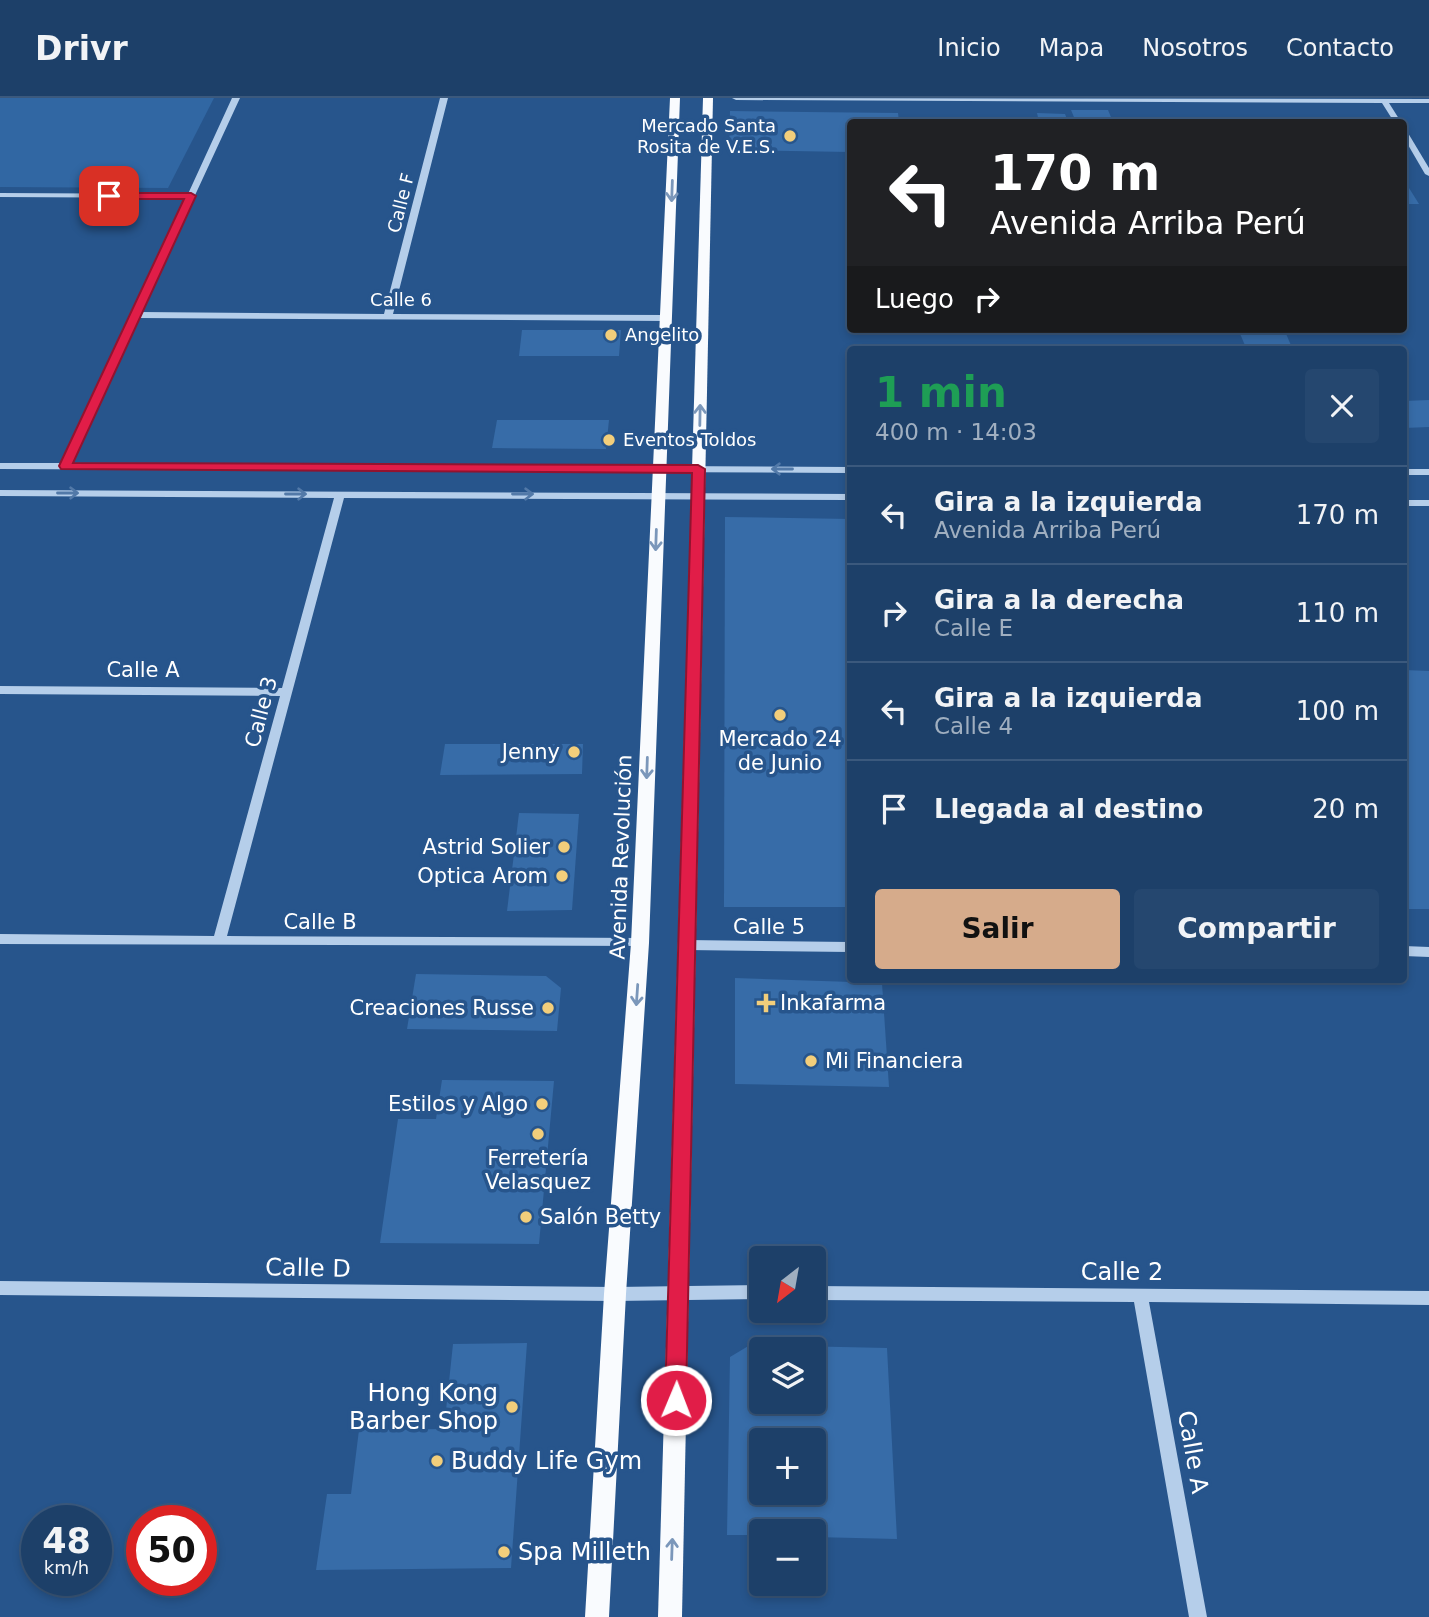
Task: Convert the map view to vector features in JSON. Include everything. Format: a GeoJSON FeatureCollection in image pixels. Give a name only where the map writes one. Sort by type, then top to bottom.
{"type":"FeatureCollection","features":[{"type":"Feature","properties":{"kind":"main road","name":"Avenida Revolución"},"geometry":{"type":"LineString","coordinates":[[597,1617],[615,1294],[640,943],[658,469],[676,98]]}},
{"type":"Feature","properties":{"kind":"main road"},"geometry":{"type":"LineString","coordinates":[[670,1617],[708,98]]}},
{"type":"Feature","properties":{"kind":"street"},"geometry":{"type":"LineString","coordinates":[[65,466],[236,98]]}},
{"type":"Feature","properties":{"kind":"street","name":"Calle F"},"geometry":{"type":"LineString","coordinates":[[388,316],[444,98]]}},
{"type":"Feature","properties":{"kind":"street"},"geometry":{"type":"LineString","coordinates":[[736,98],[1429,101]]}},
{"type":"Feature","properties":{"kind":"street"},"geometry":{"type":"LineString","coordinates":[[1384,101],[1395,119]]}},
{"type":"Feature","properties":{"kind":"street"},"geometry":{"type":"LineString","coordinates":[[1407,138],[1429,174]]}},
{"type":"Feature","properties":{"kind":"street"},"geometry":{"type":"LineString","coordinates":[[0,195],[191,196]]}},
{"type":"Feature","properties":{"kind":"street","name":"Calle 6"},"geometry":{"type":"LineString","coordinates":[[136,314],[666,318]]}},
{"type":"Feature","properties":{"kind":"street"},"geometry":{"type":"LineString","coordinates":[[0,466],[847,470]]}},
{"type":"Feature","properties":{"kind":"street"},"geometry":{"type":"LineString","coordinates":[[1407,472],[1429,472]]}},
{"type":"Feature","properties":{"kind":"street"},"geometry":{"type":"LineString","coordinates":[[0,493],[698,494],[847,497]]}},
{"type":"Feature","properties":{"kind":"street","name":"Calle 3"},"geometry":{"type":"LineString","coordinates":[[219,941],[340,494]]}},
{"type":"Feature","properties":{"kind":"street"},"geometry":{"type":"LineString","coordinates":[[1407,503],[1429,503]]}},
{"type":"Feature","properties":{"kind":"street","name":"Calle A"},"geometry":{"type":"LineString","coordinates":[[0,690],[286,692]]}},
{"type":"Feature","properties":{"kind":"street","name":"Calle B"},"geometry":{"type":"LineString","coordinates":[[0,939],[640,943]]}},
{"type":"Feature","properties":{"kind":"street","name":"Calle 5"},"geometry":{"type":"LineString","coordinates":[[687,946],[847,947]]}},
{"type":"Feature","properties":{"kind":"street"},"geometry":{"type":"LineString","coordinates":[[1407,951],[1429,951]]}},
{"type":"Feature","properties":{"kind":"street","name":"Calle D"},"geometry":{"type":"LineString","coordinates":[[0,1288],[615,1294]]}},
{"type":"Feature","properties":{"kind":"street"},"geometry":{"type":"LineString","coordinates":[[615,1294],[749,1292]]}},
{"type":"Feature","properties":{"kind":"street","name":"Calle 2"},"geometry":{"type":"LineString","coordinates":[[826,1293],[1429,1298]]}},
{"type":"Feature","properties":{"kind":"street","name":"Calle A"},"geometry":{"type":"LineString","coordinates":[[1140,1295],[1198,1617]]}},
{"type":"Feature","properties":{"kind":"shaded area"},"geometry":{"type":"Polygon","coordinates":[[[0,98],[214,98],[168,188],[0,187],[0,98]]]}},
{"type":"Feature","properties":{"kind":"building"},"geometry":{"type":"Polygon","coordinates":[[[1071,110],[1108,110],[1112,119],[1075,119],[1071,110]]]}},
{"type":"Feature","properties":{"kind":"building","name":"Mercado Santa Rosita de V.E.S."},"geometry":{"type":"Polygon","coordinates":[[[730,111],[898,113],[899,119],[847,119],[847,152],[729,150],[730,111]]]}},
{"type":"Feature","properties":{"kind":"building"},"geometry":{"type":"Polygon","coordinates":[[[1037,113],[1065,114],[1067,119],[1038,119],[1037,113]]]}},
{"type":"Feature","properties":{"kind":"building"},"geometry":{"type":"Polygon","coordinates":[[[1407,188],[1409,188],[1419,204],[1407,204],[1407,188]]]}},
{"type":"Feature","properties":{"kind":"building"},"geometry":{"type":"Polygon","coordinates":[[[522,330],[621,330],[619,356],[519,356],[522,330]]]}},
{"type":"Feature","properties":{"kind":"building"},"geometry":{"type":"Polygon","coordinates":[[[1240,333],[1286,333],[1291,346],[1245,346],[1240,333]]]}},
{"type":"Feature","properties":{"kind":"building"},"geometry":{"type":"Polygon","coordinates":[[[1429,400],[1429,427],[1407,428],[1407,401],[1429,400]]]}},
{"type":"Feature","properties":{"kind":"building"},"geometry":{"type":"Polygon","coordinates":[[[497,420],[609,420],[606,449],[492,448],[497,420]]]}},
{"type":"Feature","properties":{"kind":"building","name":"Mercado 24 de Junio"},"geometry":{"type":"Polygon","coordinates":[[[725,517],[847,519],[847,907],[724,907],[725,517]]]}},
{"type":"Feature","properties":{"kind":"building"},"geometry":{"type":"Polygon","coordinates":[[[1407,670],[1429,671],[1429,909],[1407,909],[1407,670]]]}},
{"type":"Feature","properties":{"kind":"building"},"geometry":{"type":"Polygon","coordinates":[[[445,744],[583,744],[582,774],[440,775],[445,744]]]}},
{"type":"Feature","properties":{"kind":"building"},"geometry":{"type":"Polygon","coordinates":[[[519,813],[579,814],[572,910],[507,911],[519,813]]]}},
{"type":"Feature","properties":{"kind":"building"},"geometry":{"type":"Polygon","coordinates":[[[416,974],[546,976],[561,988],[557,1031],[407,1029],[416,974]]]}},
{"type":"Feature","properties":{"kind":"building"},"geometry":{"type":"Polygon","coordinates":[[[735,978],[882,983],[889,1087],[735,1084],[735,978]]]}},
{"type":"Feature","properties":{"kind":"building"},"geometry":{"type":"Polygon","coordinates":[[[442,1080],[554,1081],[539,1244],[380,1243],[398,1119],[436,1119],[442,1080]]]}},
{"type":"Feature","properties":{"kind":"building"},"geometry":{"type":"Polygon","coordinates":[[[527,1343],[511,1568],[316,1570],[327,1494],[351,1494],[359,1430],[444,1429],[453,1344],[527,1343]]]}},
{"type":"Feature","properties":{"kind":"building"},"geometry":{"type":"Polygon","coordinates":[[[749,1346],[749,1414],[826,1414],[826,1347],[887,1348],[897,1539],[826,1537],[826,1519],[749,1519],[749,1535],[727,1535],[730,1357],[749,1346]]]}},
{"type":"Feature","properties":{"kind":"place","name":"Mercado Santa Rosita de V.E.S."},"geometry":{"type":"Point","coordinates":[790,136]}},
{"type":"Feature","properties":{"kind":"place","name":"Angelito"},"geometry":{"type":"Point","coordinates":[611,335]}},
{"type":"Feature","properties":{"kind":"place","name":"Eventos Toldos"},"geometry":{"type":"Point","coordinates":[609,440]}},
{"type":"Feature","properties":{"kind":"place","name":"Mercado 24 de Junio"},"geometry":{"type":"Point","coordinates":[780,715]}},
{"type":"Feature","properties":{"kind":"place","name":"Jenny"},"geometry":{"type":"Point","coordinates":[574,752]}},
{"type":"Feature","properties":{"kind":"place","name":"Astrid Solier"},"geometry":{"type":"Point","coordinates":[564,847]}},
{"type":"Feature","properties":{"kind":"place","name":"Optica Arom"},"geometry":{"type":"Point","coordinates":[562,876]}},
{"type":"Feature","properties":{"kind":"place","name":"Inkafarma"},"geometry":{"type":"Point","coordinates":[766,1003]}},
{"type":"Feature","properties":{"kind":"place","name":"Creaciones Russe"},"geometry":{"type":"Point","coordinates":[548,1008]}},
{"type":"Feature","properties":{"kind":"place","name":"Mi Financiera"},"geometry":{"type":"Point","coordinates":[811,1061]}},
{"type":"Feature","properties":{"kind":"place","name":"Estilos y Algo"},"geometry":{"type":"Point","coordinates":[542,1104]}},
{"type":"Feature","properties":{"kind":"place","name":"Ferretería Velasquez"},"geometry":{"type":"Point","coordinates":[538,1134]}},
{"type":"Feature","properties":{"kind":"place","name":"Salón Betty"},"geometry":{"type":"Point","coordinates":[526,1217]}},
{"type":"Feature","properties":{"kind":"place","name":"Hong Kong Barber Shop"},"geometry":{"type":"Point","coordinates":[512,1407]}},
{"type":"Feature","properties":{"kind":"place","name":"Buddy Life Gym"},"geometry":{"type":"Point","coordinates":[437,1461]}},
{"type":"Feature","properties":{"kind":"place","name":"Spa Milleth"},"geometry":{"type":"Point","coordinates":[504,1552]}},
{"type":"Feature","properties":{"kind":"route"},"geometry":{"type":"LineString","coordinates":[[109,196],[191,196],[65,466],[698,469],[676,1400]]}}]}
